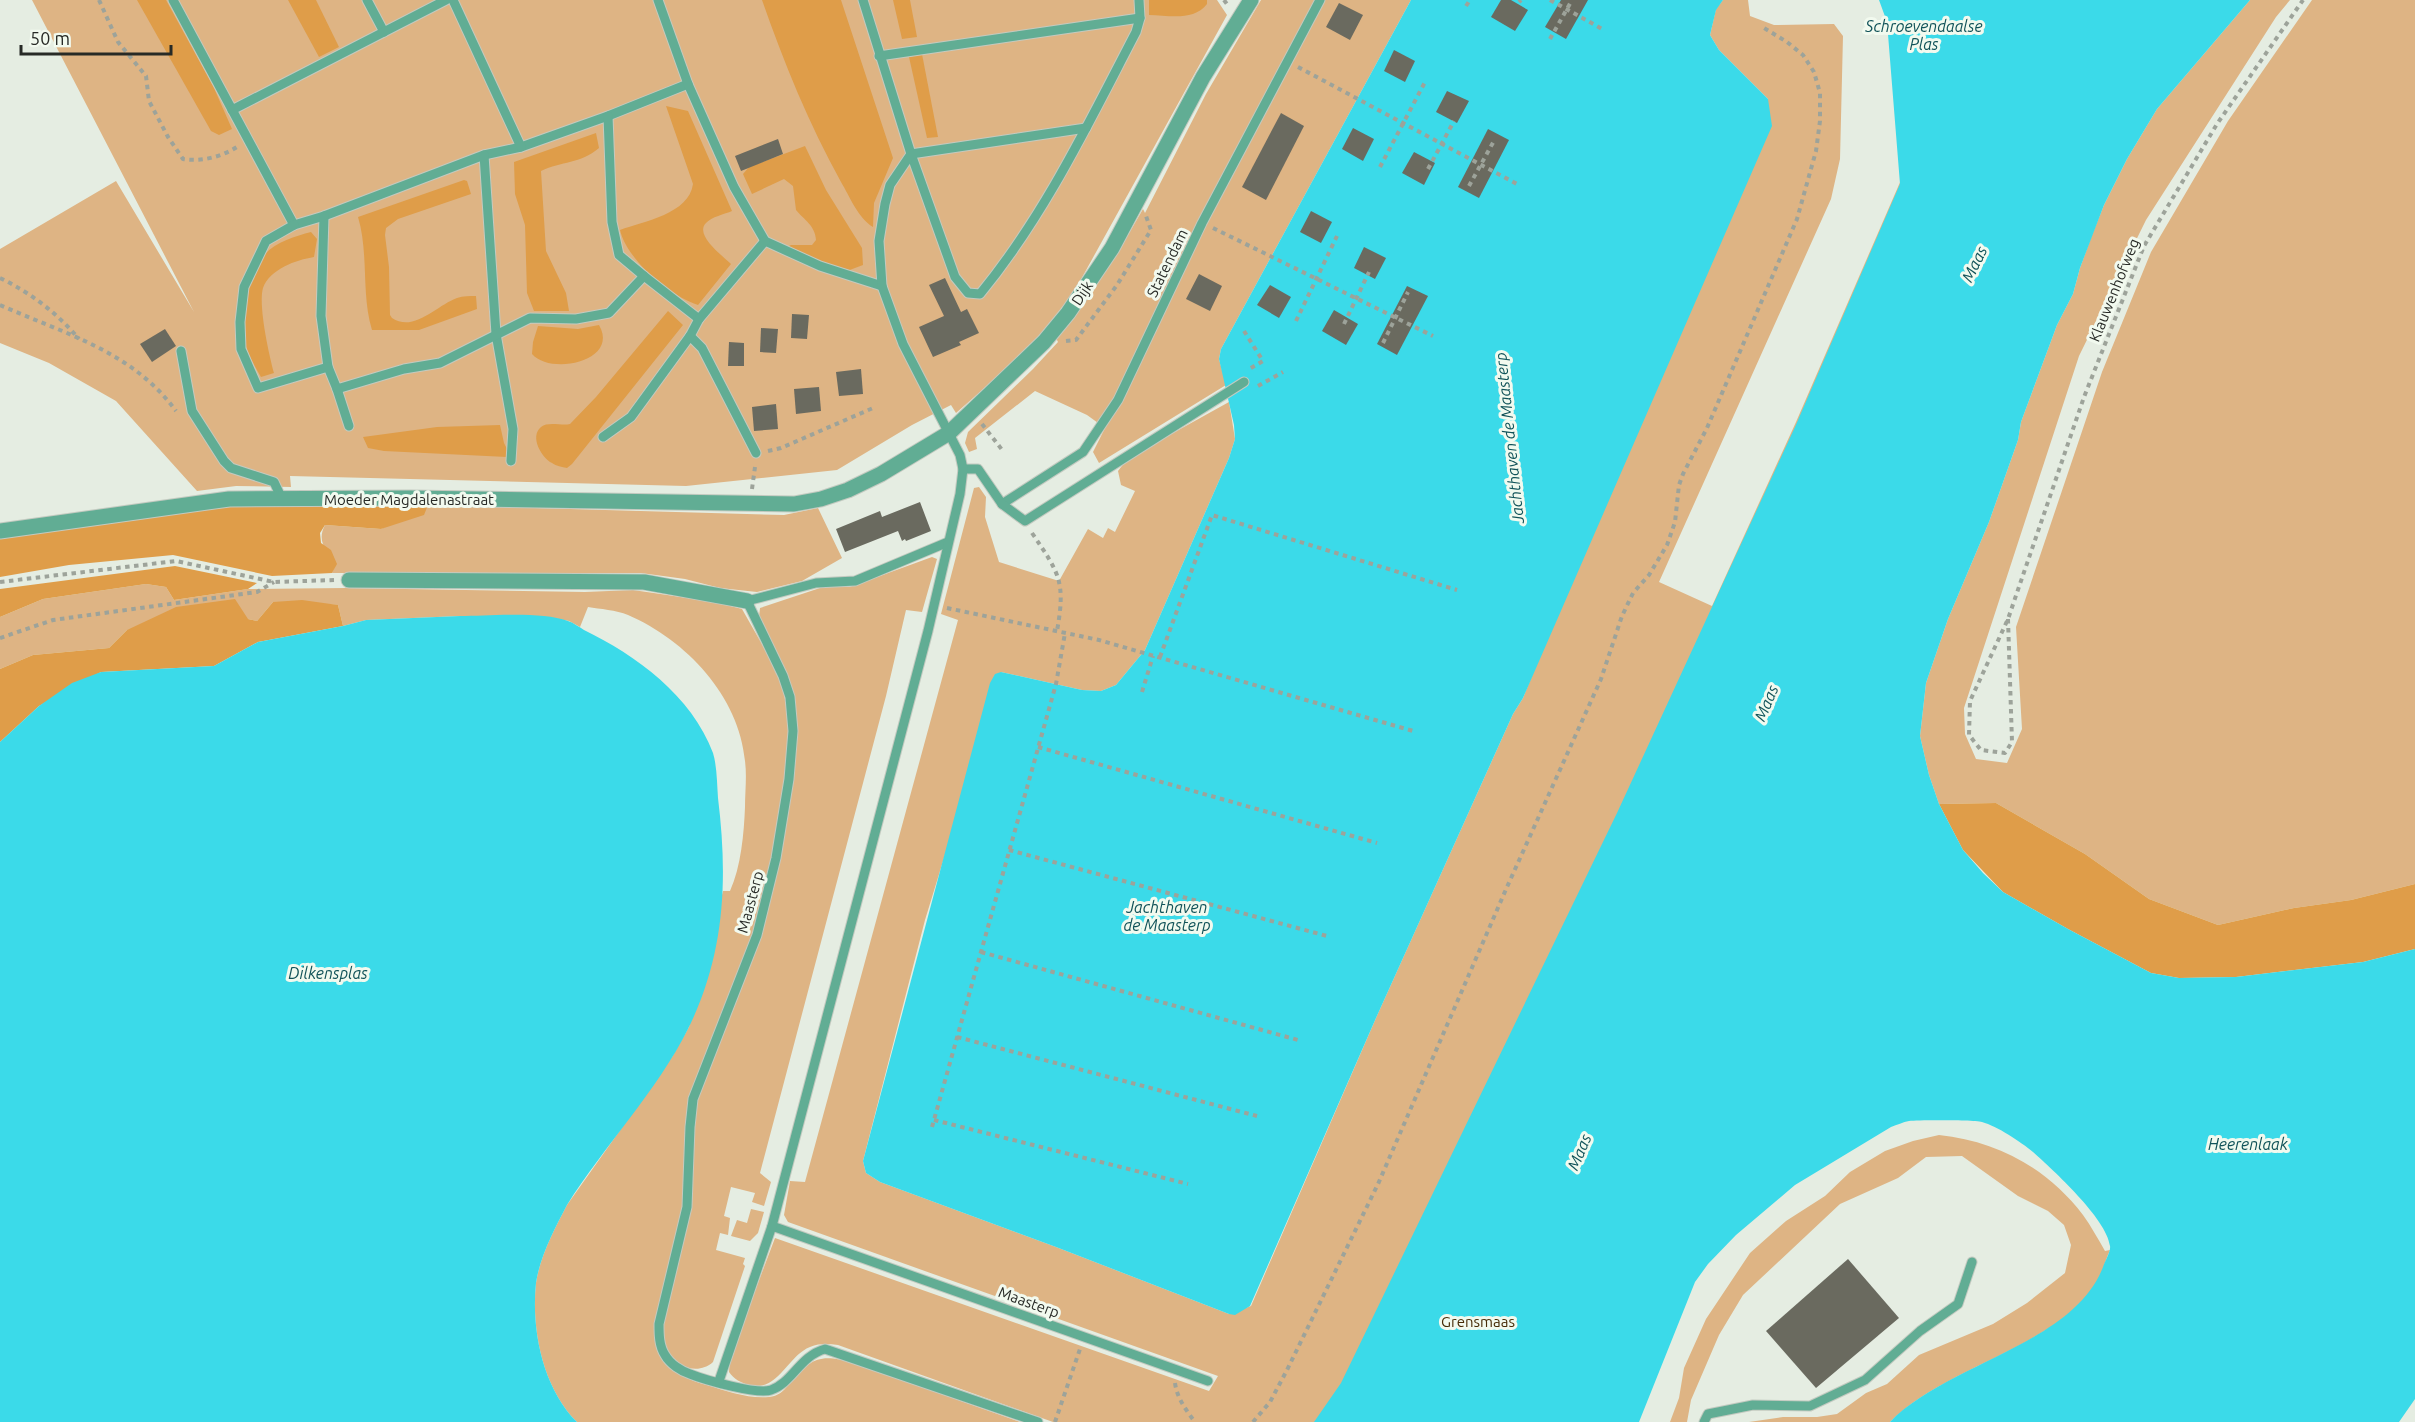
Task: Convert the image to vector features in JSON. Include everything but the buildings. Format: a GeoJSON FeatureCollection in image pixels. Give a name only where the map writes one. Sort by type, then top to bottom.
{"type":"FeatureCollection","features":[{"type":"Feature","properties":{"kind":"street","name":"Dijk"},"geometry":{"type":"LineString","coordinates":[[821,499],[848,490],[881,474],[949,434],[1044,342],[1081,295],[1113,248],[1203,77],[1251,0]]}},
{"type":"Feature","properties":{"kind":"street","name":"Moeder Magdalenastraat"},"geometry":{"type":"LineString","coordinates":[[0,531],[229,499],[410,498],[794,504],[821,499]]}},
{"type":"Feature","properties":{"kind":"street"},"geometry":{"type":"LineString","coordinates":[[349,580],[644,582],[747,601]]}},
{"type":"Feature","properties":{"kind":"lane"},"geometry":{"type":"LineString","coordinates":[[173,0],[294,225]]}},
{"type":"Feature","properties":{"kind":"lane"},"geometry":{"type":"LineString","coordinates":[[367,0],[384,32]]}},
{"type":"Feature","properties":{"kind":"lane"},"geometry":{"type":"LineString","coordinates":[[232,110],[446,0]]}},
{"type":"Feature","properties":{"kind":"lane"},"geometry":{"type":"LineString","coordinates":[[453,0],[521,147]]}},
{"type":"Feature","properties":{"kind":"lane"},"geometry":{"type":"LineString","coordinates":[[658,0],[688,84],[734,187],[765,241],[820,266],[882,286]]}},
{"type":"Feature","properties":{"kind":"lane"},"geometry":{"type":"LineString","coordinates":[[863,0],[911,154],[955,277],[968,293],[980,294],[1019,243],[1047,200],[1086,128],[1136,32],[1140,18],[1139,0]]}},
{"type":"Feature","properties":{"kind":"lane","name":"Statendam"},"geometry":{"type":"LineString","coordinates":[[1002,504],[1083,452],[1118,400],[1202,223],[1320,0]]}},
{"type":"Feature","properties":{"kind":"lane"},"geometry":{"type":"LineString","coordinates":[[879,56],[1140,18]]}},
{"type":"Feature","properties":{"kind":"lane"},"geometry":{"type":"LineString","coordinates":[[327,367],[258,388],[240,349],[240,322],[244,287],[266,241],[294,225],[324,216],[484,155],[521,147],[608,116],[688,84]]}},
{"type":"Feature","properties":{"kind":"lane"},"geometry":{"type":"LineString","coordinates":[[608,116],[612,222],[620,255],[699,319]]}},
{"type":"Feature","properties":{"kind":"lane"},"geometry":{"type":"LineString","coordinates":[[719,1381],[772,1226],[934,605],[960,494],[963,469],[960,455],[903,344],[882,286],[879,241],[890,185],[911,154],[1086,128]]}},
{"type":"Feature","properties":{"kind":"lane"},"geometry":{"type":"LineString","coordinates":[[484,155],[496,334],[513,429],[511,461]]}},
{"type":"Feature","properties":{"kind":"lane"},"geometry":{"type":"LineString","coordinates":[[324,216],[321,316],[327,367],[349,426]]}},
{"type":"Feature","properties":{"kind":"lane"},"geometry":{"type":"LineString","coordinates":[[603,437],[631,417],[690,336],[699,319],[765,241]]}},
{"type":"Feature","properties":{"kind":"lane"},"geometry":{"type":"LineString","coordinates":[[337,389],[404,369],[440,363],[530,318],[576,319],[609,313],[644,276]]}},
{"type":"Feature","properties":{"kind":"lane"},"geometry":{"type":"LineString","coordinates":[[690,336],[702,348],[756,453]]}},
{"type":"Feature","properties":{"kind":"lane"},"geometry":{"type":"LineString","coordinates":[[181,351],[192,411],[224,461],[231,468],[274,482],[282,499]]}},
{"type":"Feature","properties":{"kind":"lane"},"geometry":{"type":"LineString","coordinates":[[963,469],[978,469],[1002,504],[1024,521],[1244,382]]}},
{"type":"Feature","properties":{"kind":"lane"},"geometry":{"type":"LineString","coordinates":[[747,601],[816,583],[855,581],[948,542]]}},
{"type":"Feature","properties":{"kind":"lane","name":"Maasterp"},"geometry":{"type":"LineString","coordinates":[[747,601],[783,676],[790,697],[793,731],[789,779],[776,858],[757,935],[693,1099],[687,1207],[659,1324],[664,1354],[671,1362],[690,1374],[753,1391],[773,1390],[811,1355],[825,1349],[1038,1422]]}},
{"type":"Feature","properties":{"kind":"lane","name":"Maasterp"},"geometry":{"type":"LineString","coordinates":[[772,1226],[1208,1381]]}},
{"type":"Feature","properties":{"kind":"lane"},"geometry":{"type":"LineString","coordinates":[[1704,1422],[1708,1414],[1753,1405],[1810,1406],[1865,1380],[1920,1331],[1958,1304],[1972,1262]]}},
{"type":"Feature","properties":{"kind":"path"},"geometry":{"type":"LineString","coordinates":[[99,0],[118,42],[146,76],[149,101],[183,159],[196,161],[229,152],[248,140]]}},
{"type":"Feature","properties":{"kind":"path"},"geometry":{"type":"LineString","coordinates":[[1466,6],[1470,0]]}},
{"type":"Feature","properties":{"kind":"path"},"geometry":{"type":"LineString","coordinates":[[1550,0],[1604,30]]}},
{"type":"Feature","properties":{"kind":"path"},"geometry":{"type":"LineString","coordinates":[[1550,39],[1572,0]]}},
{"type":"Feature","properties":{"kind":"path","name":"Klauwenhofweg"},"geometry":{"type":"LineString","coordinates":[[2008,619],[2012,741],[2005,753],[1981,750],[1969,735],[1970,701],[2008,619],[2084,397],[2144,246],[2217,124],[2303,0]]}},
{"type":"Feature","properties":{"kind":"path"},"geometry":{"type":"LineString","coordinates":[[1253,1422],[1270,1402],[1287,1370],[1378,1184],[1507,887],[1601,679],[1626,608],[1633,593],[1649,574],[1667,545],[1675,522],[1679,485],[1683,474],[1707,428],[1797,219],[1816,151],[1820,121],[1820,93],[1814,72],[1803,56],[1787,42],[1764,28]]}},
{"type":"Feature","properties":{"kind":"path"},"geometry":{"type":"LineString","coordinates":[[1286,61],[1517,184]]}},
{"type":"Feature","properties":{"kind":"path"},"geometry":{"type":"LineString","coordinates":[[1380,167],[1425,82]]}},
{"type":"Feature","properties":{"kind":"path"},"geometry":{"type":"LineString","coordinates":[[1428,170],[1454,121]]}},
{"type":"Feature","properties":{"kind":"path"},"geometry":{"type":"LineString","coordinates":[[1469,186],[1495,139]]}},
{"type":"Feature","properties":{"kind":"path"},"geometry":{"type":"LineString","coordinates":[[1202,223],[1433,336]]}},
{"type":"Feature","properties":{"kind":"path"},"geometry":{"type":"LineString","coordinates":[[1296,321],[1337,236]]}},
{"type":"Feature","properties":{"kind":"path"},"geometry":{"type":"LineString","coordinates":[[1344,324],[1369,272]]}},
{"type":"Feature","properties":{"kind":"path"},"geometry":{"type":"LineString","coordinates":[[0,278],[37,299],[61,317],[80,339]]}},
{"type":"Feature","properties":{"kind":"path"},"geometry":{"type":"LineString","coordinates":[[1383,343],[1408,292]]}},
{"type":"Feature","properties":{"kind":"path"},"geometry":{"type":"LineString","coordinates":[[0,305],[102,349],[134,367],[165,395],[177,412]]}},
{"type":"Feature","properties":{"kind":"path"},"geometry":{"type":"LineString","coordinates":[[1245,331],[1263,361]]}},
{"type":"Feature","properties":{"kind":"path"},"geometry":{"type":"LineString","coordinates":[[750,503],[756,453],[781,448],[873,408]]}},
{"type":"Feature","properties":{"kind":"path"},"geometry":{"type":"LineString","coordinates":[[972,412],[1003,451]]}},
{"type":"Feature","properties":{"kind":"path"},"geometry":{"type":"LineString","coordinates":[[1160,657],[1212,515],[1457,590]]}},
{"type":"Feature","properties":{"kind":"path"},"geometry":{"type":"LineString","coordinates":[[1024,521],[1058,571],[1062,603],[1057,631]]}},
{"type":"Feature","properties":{"kind":"path"},"geometry":{"type":"LineString","coordinates":[[0,582],[176,561],[274,582],[349,580]]}},
{"type":"Feature","properties":{"kind":"path"},"geometry":{"type":"LineString","coordinates":[[0,638],[53,620],[256,592],[274,582]]}},
{"type":"Feature","properties":{"kind":"path"},"geometry":{"type":"LineString","coordinates":[[934,605],[1099,640],[1413,731]]}},
{"type":"Feature","properties":{"kind":"path"},"geometry":{"type":"LineString","coordinates":[[932,1127],[1056,684],[1065,633]]}},
{"type":"Feature","properties":{"kind":"path"},"geometry":{"type":"LineString","coordinates":[[1142,692],[1153,656]]}},
{"type":"Feature","properties":{"kind":"path"},"geometry":{"type":"LineString","coordinates":[[1038,747],[1377,843]]}},
{"type":"Feature","properties":{"kind":"path"},"geometry":{"type":"LineString","coordinates":[[1009,850],[1327,936]]}},
{"type":"Feature","properties":{"kind":"path"},"geometry":{"type":"LineString","coordinates":[[981,952],[1298,1040]]}},
{"type":"Feature","properties":{"kind":"path"},"geometry":{"type":"LineString","coordinates":[[957,1036],[1257,1116]]}},
{"type":"Feature","properties":{"kind":"path"},"geometry":{"type":"LineString","coordinates":[[934,1120],[1188,1184]]}},
{"type":"Feature","properties":{"kind":"path"},"geometry":{"type":"LineString","coordinates":[[1055,1422],[1084,1337]]}},
{"type":"Feature","properties":{"kind":"path"},"geometry":{"type":"LineString","coordinates":[[1174,1369],[1176,1390],[1195,1422]]}},
{"type":"Feature","properties":{"kind":"green space"},"geometry":{"type":"Polygon","coordinates":[[[32,0],[1217,0],[1227,15],[1074,292],[1030,348],[956,413],[951,405],[912,425],[837,470],[686,486],[290,476],[291,487],[236,486],[197,491],[116,401],[49,363],[0,343],[0,249],[116,181],[194,312],[32,0]]]}},
{"type":"Feature","properties":{"kind":"green space"},"geometry":{"type":"Polygon","coordinates":[[[1261,0],[1411,0],[1221,349],[1219,359],[1226,385],[1099,463],[1093,452],[1105,428],[1087,415],[1035,391],[975,438],[977,449],[969,452],[965,443],[968,432],[1058,342],[1056,338],[1102,276],[1143,209],[1145,213],[1206,94],[1261,0]]]}},
{"type":"Feature","properties":{"kind":"green space","name":"Grensmaas"},"geometry":{"type":"Polygon","coordinates":[[[1723,0],[1748,0],[1750,16],[1774,25],[1834,24],[1843,36],[1840,159],[1831,199],[1659,582],[1712,606],[1796,422],[1901,180],[1989,0],[1553,1422],[1053,1422],[838,1345],[828,1344],[810,1347],[802,1352],[768,1384],[749,1385],[735,1379],[729,1372],[730,1357],[775,1238],[1209,1391],[1218,1376],[788,1222],[784,1215],[790,1181],[805,1182],[958,620],[941,614],[974,488],[979,487],[986,497],[985,517],[999,562],[1059,581],[1088,529],[1103,538],[1108,528],[1115,532],[1135,491],[1121,485],[1118,471],[1128,458],[1229,402],[1235,439],[1229,458],[1145,650],[1116,685],[1101,691],[1082,690],[1001,672],[925,920],[863,1161],[866,1173],[880,1182],[1229,1314],[1251,1306],[1376,1018],[1513,714],[1523,698],[1768,99],[1719,50],[1710,35],[1716,9],[1723,0]]]}},
{"type":"Feature","properties":{"kind":"green space"},"geometry":{"type":"Polygon","coordinates":[[[2250,0],[2290,0],[2276,17],[2146,220],[2079,356],[1964,708],[1965,734],[1976,759],[2007,763],[2022,729],[2016,627],[2102,372],[2151,252],[2228,121],[2312,0],[2415,0],[2415,884],[2351,900],[2294,908],[2218,925],[2149,899],[2085,854],[1996,803],[1939,804],[1929,775],[1920,736],[1926,683],[1948,619],[1989,522],[2018,440],[2021,422],[2057,325],[2073,294],[2080,268],[2104,205],[2127,159],[2157,109],[2250,0]]]}},
{"type":"Feature","properties":{"kind":"green space"},"geometry":{"type":"Polygon","coordinates":[[[428,505],[784,515],[818,508],[842,558],[802,581],[757,592],[720,588],[685,579],[641,573],[332,573],[336,564],[322,541],[325,525],[381,529],[428,505]]]}},
{"type":"Feature","properties":{"kind":"green space"},"geometry":{"type":"Polygon","coordinates":[[[932,557],[937,559],[922,612],[906,610],[886,696],[760,1173],[771,1182],[764,1206],[752,1202],[755,1193],[731,1187],[724,1216],[730,1218],[728,1235],[720,1233],[716,1250],[745,1258],[743,1264],[745,1266],[713,1362],[702,1368],[685,1367],[674,1360],[668,1352],[663,1327],[690,1204],[696,1102],[701,1084],[758,944],[796,729],[795,704],[759,617],[760,608],[823,587],[849,587],[932,557]]]}},
{"type":"Feature","properties":{"kind":"green space"},"geometry":{"type":"Polygon","coordinates":[[[146,584],[166,587],[174,600],[248,589],[345,588],[585,592],[633,590],[715,602],[742,609],[776,669],[783,686],[789,726],[788,759],[774,851],[759,919],[690,1098],[686,1124],[683,1203],[678,1235],[656,1322],[657,1350],[672,1370],[687,1378],[746,1396],[778,1395],[810,1364],[816,1360],[832,1358],[854,1363],[1020,1422],[577,1422],[565,1408],[548,1375],[538,1339],[535,1301],[536,1283],[544,1253],[567,1205],[672,1057],[689,1027],[723,891],[730,891],[739,861],[744,828],[746,778],[741,737],[721,693],[689,655],[670,639],[628,615],[588,607],[580,627],[569,621],[548,617],[460,616],[366,620],[343,626],[338,605],[273,602],[257,621],[248,619],[127,630],[109,648],[33,655],[0,669],[0,617],[43,599],[146,584]]]}},
{"type":"Feature","properties":{"kind":"green space"},"geometry":{"type":"Polygon","coordinates":[[[1939,1135],[1981,1143],[2019,1160],[2053,1184],[2083,1215],[2105,1251],[2110,1250],[2096,1284],[2078,1306],[2055,1324],[2027,1341],[1939,1386],[1890,1422],[1749,1422],[1783,1417],[1817,1417],[1837,1414],[1866,1393],[1887,1384],[1919,1355],[1993,1324],[2027,1303],[2065,1273],[2071,1245],[2064,1225],[2048,1211],[2018,1196],[1962,1156],[1926,1157],[1898,1178],[1840,1204],[1743,1295],[1719,1335],[1691,1400],[1687,1422],[1670,1422],[1679,1398],[1684,1368],[1706,1319],[1750,1253],[1786,1221],[1825,1196],[1850,1172],[1885,1151],[1939,1135]]]}},
{"type":"Feature","properties":{"kind":"green space"},"geometry":{"type":"Polygon","coordinates":[[[751,1209],[764,1212],[758,1233],[750,1241],[731,1236],[737,1220],[747,1223],[751,1209]]]}},
{"type":"Feature","properties":{"kind":"shaded area"},"geometry":{"type":"Polygon","coordinates":[[[137,0],[166,0],[214,88],[232,129],[219,135],[211,131],[137,0]]]}},
{"type":"Feature","properties":{"kind":"shaded area"},"geometry":{"type":"Polygon","coordinates":[[[288,0],[316,0],[339,47],[319,57],[288,0]]]}},
{"type":"Feature","properties":{"kind":"shaded area"},"geometry":{"type":"Polygon","coordinates":[[[762,0],[841,0],[893,158],[874,203],[873,227],[855,207],[818,138],[788,70],[762,0]]]}},
{"type":"Feature","properties":{"kind":"shaded area"},"geometry":{"type":"Polygon","coordinates":[[[893,0],[910,0],[917,37],[902,39],[893,0]]]}},
{"type":"Feature","properties":{"kind":"shaded area"},"geometry":{"type":"Polygon","coordinates":[[[1149,0],[1207,0],[1207,4],[1201,10],[1188,15],[1149,15],[1149,0]]]}},
{"type":"Feature","properties":{"kind":"shaded area"},"geometry":{"type":"Polygon","coordinates":[[[922,54],[938,137],[927,138],[909,57],[922,54]]]}},
{"type":"Feature","properties":{"kind":"shaded area"},"geometry":{"type":"Polygon","coordinates":[[[666,106],[688,111],[732,211],[711,219],[703,228],[711,245],[731,264],[698,305],[675,294],[640,265],[624,241],[620,230],[664,215],[683,203],[690,194],[693,184],[666,106]]]}},
{"type":"Feature","properties":{"kind":"shaded area"},"geometry":{"type":"Polygon","coordinates":[[[596,133],[599,148],[592,153],[578,160],[541,171],[546,251],[566,293],[569,311],[534,311],[527,293],[525,225],[515,194],[514,162],[596,133]]]}},
{"type":"Feature","properties":{"kind":"shaded area"},"geometry":{"type":"Polygon","coordinates":[[[805,146],[826,190],[862,248],[863,265],[847,271],[783,249],[791,245],[812,245],[816,240],[811,227],[796,210],[793,186],[784,179],[752,194],[743,174],[749,167],[805,146]]]}},
{"type":"Feature","properties":{"kind":"shaded area"},"geometry":{"type":"Polygon","coordinates":[[[464,180],[467,181],[471,194],[398,219],[386,228],[390,315],[400,322],[409,322],[425,316],[449,301],[467,296],[476,296],[477,309],[419,330],[372,330],[358,217],[464,180]]]}},
{"type":"Feature","properties":{"kind":"shaded area"},"geometry":{"type":"Polygon","coordinates":[[[311,232],[317,239],[314,257],[284,266],[266,281],[263,288],[263,318],[274,373],[261,377],[248,352],[244,333],[247,296],[254,272],[265,254],[275,246],[311,232]]]}},
{"type":"Feature","properties":{"kind":"shaded area"},"geometry":{"type":"Polygon","coordinates":[[[668,311],[683,325],[572,464],[567,468],[555,465],[548,460],[538,447],[536,436],[541,427],[547,424],[570,424],[596,397],[668,311]]]}},
{"type":"Feature","properties":{"kind":"shaded area"},"geometry":{"type":"Polygon","coordinates":[[[599,325],[603,337],[600,348],[592,356],[567,364],[553,364],[541,361],[532,354],[538,326],[578,329],[599,325]]]}},
{"type":"Feature","properties":{"kind":"shaded area"},"geometry":{"type":"Polygon","coordinates":[[[500,425],[509,453],[507,457],[384,451],[368,448],[363,437],[437,427],[500,425]]]}},
{"type":"Feature","properties":{"kind":"shaded area"},"geometry":{"type":"Polygon","coordinates":[[[428,505],[424,515],[381,529],[325,525],[320,533],[321,543],[331,550],[337,564],[332,573],[272,576],[173,555],[69,565],[0,577],[0,539],[216,507],[428,505]]]}},
{"type":"Feature","properties":{"kind":"shaded area"},"geometry":{"type":"Polygon","coordinates":[[[175,566],[257,583],[248,589],[174,600],[166,587],[146,584],[43,599],[0,617],[0,589],[175,566]]]}},
{"type":"Feature","properties":{"kind":"shaded area"},"geometry":{"type":"Polygon","coordinates":[[[235,599],[248,619],[257,621],[273,602],[302,600],[338,605],[343,626],[258,642],[214,666],[101,672],[39,706],[0,742],[0,669],[33,655],[109,648],[127,630],[176,607],[235,599]]]}},
{"type":"Feature","properties":{"kind":"shaded area"},"geometry":{"type":"Polygon","coordinates":[[[1996,803],[2085,854],[2149,899],[2218,925],[2294,908],[2351,900],[2415,884],[2415,949],[2363,962],[2236,977],[2179,978],[2151,973],[2003,892],[1963,850],[1939,804],[1996,803]]]}},
{"type":"Feature","properties":{"kind":"water","name":"Jachthaven de Maasterp"},"geometry":{"type":"Polygon","coordinates":[[[1411,0],[1723,0],[1716,10],[1710,35],[1719,50],[1768,99],[1772,126],[1523,698],[1513,714],[1376,1018],[1250,1306],[1235,1315],[880,1182],[866,1173],[863,1161],[990,683],[995,674],[1001,672],[1082,690],[1101,691],[1116,685],[1145,650],[1229,458],[1235,439],[1219,359],[1221,349],[1411,0]]]}},
{"type":"Feature","properties":{"kind":"water"},"geometry":{"type":"Polygon","coordinates":[[[1879,0],[2250,0],[2157,109],[2127,159],[2104,205],[2080,268],[2073,294],[2057,325],[2021,422],[2018,440],[1989,522],[1948,619],[1926,683],[1920,736],[1929,775],[1939,804],[1963,850],[1983,873],[2003,892],[2151,973],[2179,978],[2236,977],[2363,962],[2415,949],[2415,1399],[2399,1422],[1890,1422],[1914,1402],[1943,1384],[2007,1352],[2065,1316],[2088,1294],[2103,1267],[2110,1248],[2107,1235],[2090,1209],[2053,1170],[2016,1139],[1982,1122],[1923,1120],[1909,1121],[1891,1127],[1795,1185],[1736,1235],[1708,1264],[1695,1282],[1639,1422],[1314,1422],[1341,1383],[1617,813],[1795,427],[1900,184],[1887,22],[1879,0]]]}},
{"type":"Feature","properties":{"kind":"water","name":"Dilkensplas"},"geometry":{"type":"Polygon","coordinates":[[[530,615],[557,618],[572,623],[604,640],[642,665],[677,696],[704,732],[715,764],[723,858],[723,887],[721,916],[710,973],[688,1029],[675,1052],[567,1205],[548,1242],[538,1273],[535,1301],[542,1357],[556,1393],[577,1422],[0,1422],[0,742],[39,706],[72,683],[101,672],[214,666],[258,642],[366,620],[530,615]]]}},
{"type":"Feature","properties":{"kind":"water label","name":"Schroevendaalse Plas"},"geometry":{"type":"Point","coordinates":[1924,35]}},
{"type":"Feature","properties":{"kind":"water label","name":"Maas"},"geometry":{"type":"Point","coordinates":[1974,264]}},
{"type":"Feature","properties":{"kind":"water label","name":"Maas"},"geometry":{"type":"Point","coordinates":[1766,703]}},
{"type":"Feature","properties":{"kind":"water label","name":"Heerenlaak"},"geometry":{"type":"Point","coordinates":[2248,1144]}},
{"type":"Feature","properties":{"kind":"water label","name":"Maas"},"geometry":{"type":"Point","coordinates":[1579,1152]}}]}
